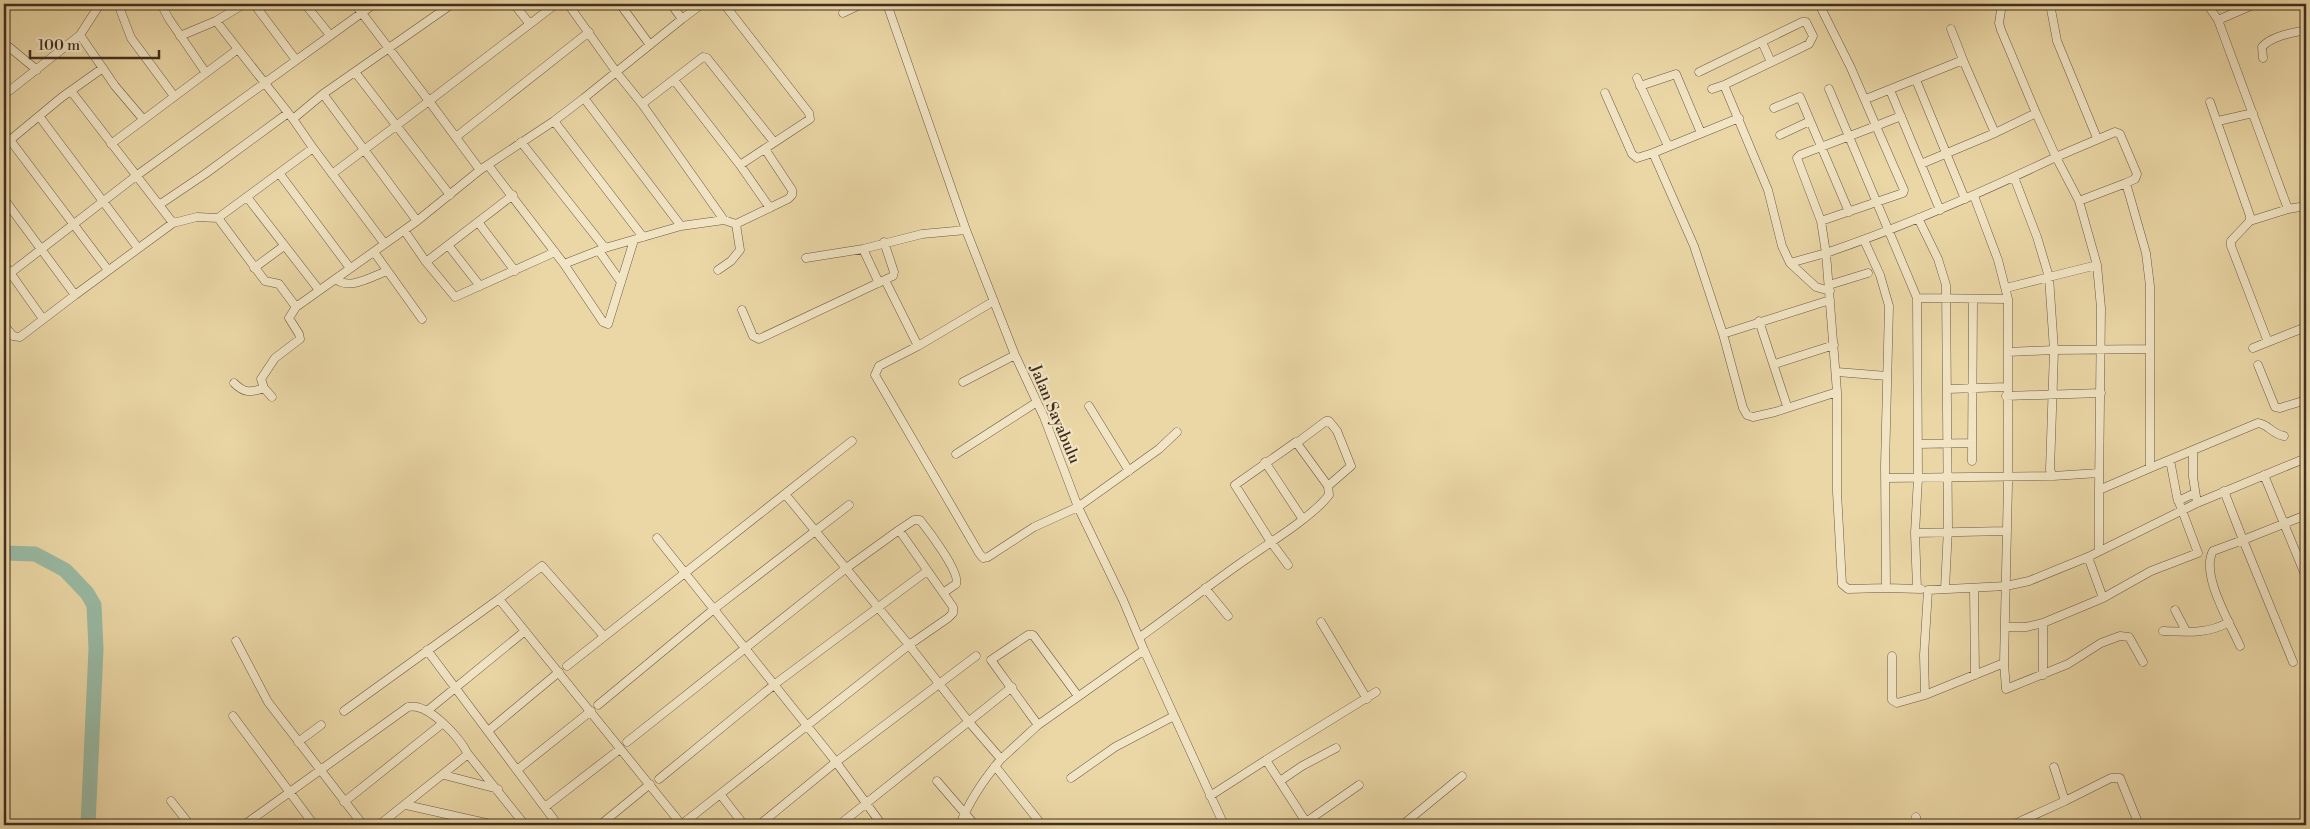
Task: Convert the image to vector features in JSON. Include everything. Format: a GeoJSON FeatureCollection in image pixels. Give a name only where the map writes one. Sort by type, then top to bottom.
{"type":"FeatureCollection","features":[{"type":"Feature","properties":{"kind":"street"},"geometry":{"type":"LineString","coordinates":[[4,95],[80,35],[100,4]]}},
{"type":"Feature","properties":{"kind":"street"},"geometry":{"type":"LineString","coordinates":[[118,4],[132,38],[174,96]]}},
{"type":"Feature","properties":{"kind":"street"},"geometry":{"type":"LineString","coordinates":[[161,4],[180,36],[206,73]]}},
{"type":"Feature","properties":{"kind":"street"},"geometry":{"type":"LineString","coordinates":[[180,36],[216,21],[244,4]]}},
{"type":"Feature","properties":{"kind":"street"},"geometry":{"type":"LineString","coordinates":[[254,4],[296,60]]}},
{"type":"Feature","properties":{"kind":"street"},"geometry":{"type":"LineString","coordinates":[[305,4],[330,36]]}},
{"type":"Feature","properties":{"kind":"street"},"geometry":{"type":"LineString","coordinates":[[355,4],[480,170]]}},
{"type":"Feature","properties":{"kind":"street"},"geometry":{"type":"LineString","coordinates":[[7,275],[136,176],[374,4]]}},
{"type":"Feature","properties":{"kind":"street"},"geometry":{"type":"LineString","coordinates":[[159,205],[452,4]]}},
{"type":"Feature","properties":{"kind":"street"},"geometry":{"type":"LineString","coordinates":[[514,4],[529,23]]}},
{"type":"Feature","properties":{"kind":"street"},"geometry":{"type":"LineString","coordinates":[[332,174],[556,4]]}},
{"type":"Feature","properties":{"kind":"street"},"geometry":{"type":"LineString","coordinates":[[568,4],[724,220]]}},
{"type":"Feature","properties":{"kind":"street"},"geometry":{"type":"LineString","coordinates":[[620,4],[650,45]]}},
{"type":"Feature","properties":{"kind":"street"},"geometry":{"type":"LineString","coordinates":[[671,4],[682,19]]}},
{"type":"Feature","properties":{"kind":"street"},"geometry":{"type":"LineString","coordinates":[[272,397],[264,388],[261,378],[272,366],[275,358],[300,339],[289,318],[296,307],[374,252],[384,242],[417,221],[480,170],[554,121],[702,4]]}},
{"type":"Feature","properties":{"kind":"street"},"geometry":{"type":"LineString","coordinates":[[724,4],[811,116],[809,120],[740,165]]}},
{"type":"Feature","properties":{"kind":"street"},"geometry":{"type":"LineString","coordinates":[[843,13],[862,4]]}},
{"type":"Feature","properties":{"kind":"street","name":"Jalan Sayabulu"},"geometry":{"type":"LineString","coordinates":[[887,4],[966,230],[1015,355],[1037,402],[1078,507],[1140,637],[1144,650],[1224,825]]}},
{"type":"Feature","properties":{"kind":"street"},"geometry":{"type":"LineString","coordinates":[[1819,4],[1866,99],[1904,190],[1903,193],[1821,221]]}},
{"type":"Feature","properties":{"kind":"street"},"geometry":{"type":"LineString","coordinates":[[2002,4],[1999,23],[2001,30],[2056,157],[2079,201],[2097,265],[2102,349],[2099,550]]}},
{"type":"Feature","properties":{"kind":"street"},"geometry":{"type":"LineString","coordinates":[[2050,4],[2057,41],[2097,138]]}},
{"type":"Feature","properties":{"kind":"street"},"geometry":{"type":"LineString","coordinates":[[2207,4],[2218,20],[2288,209]]}},
{"type":"Feature","properties":{"kind":"street"},"geometry":{"type":"LineString","coordinates":[[2218,20],[2255,4]]}},
{"type":"Feature","properties":{"kind":"street"},"geometry":{"type":"LineString","coordinates":[[216,21],[384,242]]}},
{"type":"Feature","properties":{"kind":"street"},"geometry":{"type":"LineString","coordinates":[[1699,72],[1802,22],[1806,22],[1812,32],[1812,41],[1809,44],[1712,89]]}},
{"type":"Feature","properties":{"kind":"street"},"geometry":{"type":"LineString","coordinates":[[1951,29],[1995,133]]}},
{"type":"Feature","properties":{"kind":"street"},"geometry":{"type":"LineString","coordinates":[[2263,58],[2261,51],[2266,43],[2285,35],[2306,30]]}},
{"type":"Feature","properties":{"kind":"street"},"geometry":{"type":"LineString","coordinates":[[456,137],[589,32]]}},
{"type":"Feature","properties":{"kind":"street"},"geometry":{"type":"LineString","coordinates":[[80,35],[143,119]]}},
{"type":"Feature","properties":{"kind":"street"},"geometry":{"type":"LineString","coordinates":[[1762,42],[1771,62]]}},
{"type":"Feature","properties":{"kind":"street"},"geometry":{"type":"LineString","coordinates":[[4,45],[9,47],[36,70]]}},
{"type":"Feature","properties":{"kind":"street"},"geometry":{"type":"LineString","coordinates":[[110,144],[238,49]]}},
{"type":"Feature","properties":{"kind":"street"},"geometry":{"type":"LineString","coordinates":[[642,104],[703,57],[710,60],[774,142]]}},
{"type":"Feature","properties":{"kind":"street"},"geometry":{"type":"LineString","coordinates":[[1866,99],[1964,60]]}},
{"type":"Feature","properties":{"kind":"street"},"geometry":{"type":"LineString","coordinates":[[103,68],[7,142],[108,270]]}},
{"type":"Feature","properties":{"kind":"street"},"geometry":{"type":"LineString","coordinates":[[355,72],[450,195]]}},
{"type":"Feature","properties":{"kind":"street"},"geometry":{"type":"LineString","coordinates":[[1640,86],[1676,74],[1700,133]]}},
{"type":"Feature","properties":{"kind":"street"},"geometry":{"type":"LineString","coordinates":[[1637,78],[1668,146]]}},
{"type":"Feature","properties":{"kind":"street"},"geometry":{"type":"LineString","coordinates":[[674,80],[740,165],[770,208]]}},
{"type":"Feature","properties":{"kind":"street"},"geometry":{"type":"LineString","coordinates":[[1916,80],[1965,199]]}},
{"type":"Feature","properties":{"kind":"street"},"geometry":{"type":"LineString","coordinates":[[1724,85],[1768,190],[1782,246],[1790,263],[1816,287],[1830,288],[1868,273]]}},
{"type":"Feature","properties":{"kind":"street"},"geometry":{"type":"LineString","coordinates":[[1829,89],[1917,298],[1918,478],[1915,533],[1917,589]]}},
{"type":"Feature","properties":{"kind":"street"},"geometry":{"type":"LineString","coordinates":[[1890,90],[1940,210]]}},
{"type":"Feature","properties":{"kind":"street"},"geometry":{"type":"LineString","coordinates":[[71,91],[110,144],[173,223]]}},
{"type":"Feature","properties":{"kind":"street"},"geometry":{"type":"LineString","coordinates":[[1605,93],[1632,154],[1640,158],[1739,118]]}},
{"type":"Feature","properties":{"kind":"street"},"geometry":{"type":"LineString","coordinates":[[322,94],[417,221]]}},
{"type":"Feature","properties":{"kind":"street"},"geometry":{"type":"LineString","coordinates":[[1774,108],[1800,97],[1849,212]]}},
{"type":"Feature","properties":{"kind":"street"},"geometry":{"type":"LineString","coordinates":[[584,98],[681,226]]}},
{"type":"Feature","properties":{"kind":"street"},"geometry":{"type":"LineString","coordinates":[[2210,102],[2218,121],[2250,221]]}},
{"type":"Feature","properties":{"kind":"street"},"geometry":{"type":"LineString","coordinates":[[1921,164],[1995,133],[2036,113]]}},
{"type":"Feature","properties":{"kind":"street"},"geometry":{"type":"LineString","coordinates":[[2218,121],[2254,113]]}},
{"type":"Feature","properties":{"kind":"street"},"geometry":{"type":"LineString","coordinates":[[39,116],[138,248]]}},
{"type":"Feature","properties":{"kind":"street"},"geometry":{"type":"LineString","coordinates":[[1901,116],[1800,155],[1797,158],[1821,221],[1826,253],[1837,372],[1837,492],[1842,584],[1848,590],[1974,588],[2006,586],[2029,581],[2088,557],[2181,510],[2306,458]]}},
{"type":"Feature","properties":{"kind":"street"},"geometry":{"type":"LineString","coordinates":[[554,121],[643,237]]}},
{"type":"Feature","properties":{"kind":"street"},"geometry":{"type":"LineString","coordinates":[[1780,135],[1810,121]]}},
{"type":"Feature","properties":{"kind":"street"},"geometry":{"type":"LineString","coordinates":[[1790,263],[1864,240],[1974,196],[2097,138],[2115,132],[2120,134],[2137,174],[2135,178],[2079,201]]}},
{"type":"Feature","properties":{"kind":"street"},"geometry":{"type":"LineString","coordinates":[[521,142],[602,250],[621,282]]}},
{"type":"Feature","properties":{"kind":"street"},"geometry":{"type":"LineString","coordinates":[[4,325],[13,336],[20,337],[173,223],[197,217],[218,218],[313,148]]}},
{"type":"Feature","properties":{"kind":"street"},"geometry":{"type":"LineString","coordinates":[[564,264],[602,250],[681,226],[724,220],[736,224],[788,199],[792,195],[792,190],[765,149]]}},
{"type":"Feature","properties":{"kind":"street"},"geometry":{"type":"LineString","coordinates":[[1653,154],[1694,246],[1747,416],[1753,417],[1775,412],[1787,406],[1837,392]]}},
{"type":"Feature","properties":{"kind":"street"},"geometry":{"type":"LineString","coordinates":[[488,165],[513,195],[564,264],[602,322],[606,324],[610,321],[634,240]]}},
{"type":"Feature","properties":{"kind":"street"},"geometry":{"type":"LineString","coordinates":[[279,173],[350,268]]}},
{"type":"Feature","properties":{"kind":"street"},"geometry":{"type":"LineString","coordinates":[[2014,177],[2037,237],[2049,277],[2054,350],[2050,470],[2053,476]]}},
{"type":"Feature","properties":{"kind":"street"},"geometry":{"type":"LineString","coordinates":[[2126,183],[2146,253],[2151,308],[2150,468]]}},
{"type":"Feature","properties":{"kind":"street"},"geometry":{"type":"LineString","coordinates":[[426,262],[513,195]]}},
{"type":"Feature","properties":{"kind":"street"},"geometry":{"type":"LineString","coordinates":[[1974,196],[1998,260],[2008,299],[2006,386],[2008,477],[2004,663],[2006,689],[2043,676],[2068,664],[2101,643],[2120,636],[2129,637],[2143,662]]}},
{"type":"Feature","properties":{"kind":"street"},"geometry":{"type":"LineString","coordinates":[[247,197],[319,290]]}},
{"type":"Feature","properties":{"kind":"street"},"geometry":{"type":"LineString","coordinates":[[4,200],[75,295]]}},
{"type":"Feature","properties":{"kind":"street"},"geometry":{"type":"LineString","coordinates":[[2268,342],[2231,246],[2231,241],[2250,221],[2288,209],[2306,206]]}},
{"type":"Feature","properties":{"kind":"street"},"geometry":{"type":"LineString","coordinates":[[218,218],[254,268],[265,280],[278,284],[284,289],[296,307]]}},
{"type":"Feature","properties":{"kind":"street"},"geometry":{"type":"LineString","coordinates":[[1918,218],[1938,259],[1946,285],[1948,532],[1945,589]]}},
{"type":"Feature","properties":{"kind":"street"},"geometry":{"type":"LineString","coordinates":[[478,222],[515,271]]}},
{"type":"Feature","properties":{"kind":"street"},"geometry":{"type":"LineString","coordinates":[[718,270],[731,261],[740,250],[736,224]]}},
{"type":"Feature","properties":{"kind":"street"},"geometry":{"type":"LineString","coordinates":[[404,230],[426,262],[455,297],[555,252]]}},
{"type":"Feature","properties":{"kind":"street"},"geometry":{"type":"LineString","coordinates":[[806,258],[863,249],[884,242],[922,234],[966,230]]}},
{"type":"Feature","properties":{"kind":"street"},"geometry":{"type":"LineString","coordinates":[[1864,240],[1880,275],[1887,299],[1886,588]]}},
{"type":"Feature","properties":{"kind":"street"},"geometry":{"type":"LineString","coordinates":[[742,310],[753,336],[759,339],[882,282],[894,274],[884,242]]}},
{"type":"Feature","properties":{"kind":"street"},"geometry":{"type":"LineString","coordinates":[[448,245],[480,286]]}},
{"type":"Feature","properties":{"kind":"street"},"geometry":{"type":"LineString","coordinates":[[254,268],[284,246]]}},
{"type":"Feature","properties":{"kind":"street"},"geometry":{"type":"LineString","coordinates":[[863,249],[918,346]]}},
{"type":"Feature","properties":{"kind":"street"},"geometry":{"type":"LineString","coordinates":[[374,252],[422,319]]}},
{"type":"Feature","properties":{"kind":"street"},"geometry":{"type":"LineString","coordinates":[[4,264],[7,275],[43,319]]}},
{"type":"Feature","properties":{"kind":"street"},"geometry":{"type":"LineString","coordinates":[[2006,288],[2097,265]]}},
{"type":"Feature","properties":{"kind":"street"},"geometry":{"type":"LineString","coordinates":[[336,279],[340,283],[351,284],[387,271]]}},
{"type":"Feature","properties":{"kind":"street"},"geometry":{"type":"LineString","coordinates":[[1917,298],[2008,299]]}},
{"type":"Feature","properties":{"kind":"street"},"geometry":{"type":"LineString","coordinates":[[1723,334],[1830,300]]}},
{"type":"Feature","properties":{"kind":"street"},"geometry":{"type":"LineString","coordinates":[[1972,461],[1974,387],[1973,300]]}},
{"type":"Feature","properties":{"kind":"street"},"geometry":{"type":"LineString","coordinates":[[994,301],[918,346],[879,366],[875,375],[983,558],[988,557],[1034,527],[1078,507],[1129,472],[1159,449],[1177,432]]}},
{"type":"Feature","properties":{"kind":"street"},"geometry":{"type":"LineString","coordinates":[[1759,321],[1775,364],[1787,406]]}},
{"type":"Feature","properties":{"kind":"street"},"geometry":{"type":"LineString","coordinates":[[2253,348],[2306,328]]}},
{"type":"Feature","properties":{"kind":"street"},"geometry":{"type":"LineString","coordinates":[[1775,364],[1834,345]]}},
{"type":"Feature","properties":{"kind":"street"},"geometry":{"type":"LineString","coordinates":[[2008,352],[2150,349]]}},
{"type":"Feature","properties":{"kind":"street"},"geometry":{"type":"LineString","coordinates":[[963,382],[1015,355]]}},
{"type":"Feature","properties":{"kind":"street"},"geometry":{"type":"LineString","coordinates":[[2258,365],[2275,407],[2280,408],[2306,400]]}},
{"type":"Feature","properties":{"kind":"street"},"geometry":{"type":"LineString","coordinates":[[1837,372],[1887,376]]}},
{"type":"Feature","properties":{"kind":"street"},"geometry":{"type":"LineString","coordinates":[[234,383],[242,391],[250,393],[264,388]]}},
{"type":"Feature","properties":{"kind":"street"},"geometry":{"type":"LineString","coordinates":[[1948,388],[2006,386]]}},
{"type":"Feature","properties":{"kind":"street"},"geometry":{"type":"LineString","coordinates":[[2006,396],[2101,393]]}},
{"type":"Feature","properties":{"kind":"street"},"geometry":{"type":"LineString","coordinates":[[956,454],[1037,402]]}},
{"type":"Feature","properties":{"kind":"street"},"geometry":{"type":"LineString","coordinates":[[1089,406],[1129,472]]}},
{"type":"Feature","properties":{"kind":"street"},"geometry":{"type":"LineString","coordinates":[[1288,565],[1235,485],[1265,462],[1298,442],[1326,421],[1329,421],[1337,431],[1351,466],[1328,486]]}},
{"type":"Feature","properties":{"kind":"street"},"geometry":{"type":"LineString","coordinates":[[2099,490],[2258,423],[2263,423],[2276,435],[2284,436]]}},
{"type":"Feature","properties":{"kind":"street"},"geometry":{"type":"LineString","coordinates":[[567,666],[603,635],[852,441]]}},
{"type":"Feature","properties":{"kind":"street"},"geometry":{"type":"LineString","coordinates":[[1140,637],[1205,588],[1271,542],[1325,500],[1329,495],[1328,486],[1298,442]]}},
{"type":"Feature","properties":{"kind":"street"},"geometry":{"type":"LineString","coordinates":[[1918,444],[1972,443]]}},
{"type":"Feature","properties":{"kind":"street"},"geometry":{"type":"LineString","coordinates":[[2192,452],[2194,493],[2197,503]]}},
{"type":"Feature","properties":{"kind":"street"},"geometry":{"type":"LineString","coordinates":[[2006,627],[2026,627],[2043,623],[2103,598],[2151,571],[2198,553],[2181,510],[2171,459]]}},
{"type":"Feature","properties":{"kind":"street"},"geometry":{"type":"LineString","coordinates":[[1265,462],[1302,518]]}},
{"type":"Feature","properties":{"kind":"street"},"geometry":{"type":"LineString","coordinates":[[1886,478],[2053,476],[2099,473]]}},
{"type":"Feature","properties":{"kind":"street"},"geometry":{"type":"LineString","coordinates":[[2264,475],[2306,576]]}},
{"type":"Feature","properties":{"kind":"street"},"geometry":{"type":"LineString","coordinates":[[2224,491],[2293,662]]}},
{"type":"Feature","properties":{"kind":"street"},"geometry":{"type":"LineString","coordinates":[[2179,501],[2194,493]]}},
{"type":"Feature","properties":{"kind":"street"},"geometry":{"type":"LineString","coordinates":[[786,494],[969,722],[1001,759]]}},
{"type":"Feature","properties":{"kind":"street"},"geometry":{"type":"LineString","coordinates":[[598,705],[714,609],[849,505]]}},
{"type":"Feature","properties":{"kind":"street"},"geometry":{"type":"LineString","coordinates":[[2240,646],[2214,586],[2209,569],[2211,555],[2213,552],[2306,515]]}},
{"type":"Feature","properties":{"kind":"street"},"geometry":{"type":"LineString","coordinates":[[626,742],[845,569],[914,520],[920,520],[957,576],[956,584],[943,593]]}},
{"type":"Feature","properties":{"kind":"street"},"geometry":{"type":"LineString","coordinates":[[499,599],[682,825],[806,725],[953,613],[953,607],[899,530]]}},
{"type":"Feature","properties":{"kind":"street"},"geometry":{"type":"LineString","coordinates":[[1915,533],[2006,531]]}},
{"type":"Feature","properties":{"kind":"street"},"geometry":{"type":"LineString","coordinates":[[657,538],[744,649],[775,684],[882,825]]}},
{"type":"Feature","properties":{"kind":"street"},"geometry":{"type":"LineString","coordinates":[[2088,557],[2103,598]]}},
{"type":"Feature","properties":{"kind":"street"},"geometry":{"type":"LineString","coordinates":[[344,711],[542,566],[603,635]]}},
{"type":"Feature","properties":{"kind":"street"},"geometry":{"type":"LineString","coordinates":[[658,779],[775,684],[927,570]]}},
{"type":"Feature","properties":{"kind":"street"},"geometry":{"type":"LineString","coordinates":[[1205,588],[1228,616]]}},
{"type":"Feature","properties":{"kind":"street"},"geometry":{"type":"LineString","coordinates":[[1974,588],[1975,675]]}},
{"type":"Feature","properties":{"kind":"street"},"geometry":{"type":"LineString","coordinates":[[1925,695],[1924,655],[1928,590]]}},
{"type":"Feature","properties":{"kind":"street"},"geometry":{"type":"LineString","coordinates":[[2175,610],[2186,631]]}},
{"type":"Feature","properties":{"kind":"street"},"geometry":{"type":"LineString","coordinates":[[1321,622],[1367,698]]}},
{"type":"Feature","properties":{"kind":"street"},"geometry":{"type":"LineString","coordinates":[[2163,632],[2214,630],[2229,622]]}},
{"type":"Feature","properties":{"kind":"street"},"geometry":{"type":"LineString","coordinates":[[2043,623],[2043,676]]}},
{"type":"Feature","properties":{"kind":"street"},"geometry":{"type":"LineString","coordinates":[[427,711],[525,631]]}},
{"type":"Feature","properties":{"kind":"street"},"geometry":{"type":"LineString","coordinates":[[1038,725],[991,660],[1030,634],[1033,635],[1078,696]]}},
{"type":"Feature","properties":{"kind":"street"},"geometry":{"type":"LineString","coordinates":[[236,641],[261,691],[363,825]]}},
{"type":"Feature","properties":{"kind":"street"},"geometry":{"type":"LineString","coordinates":[[427,650],[558,825]]}},
{"type":"Feature","properties":{"kind":"street"},"geometry":{"type":"LineString","coordinates":[[960,825],[964,813],[1001,759],[1038,725],[1144,650]]}},
{"type":"Feature","properties":{"kind":"street"},"geometry":{"type":"LineString","coordinates":[[759,825],[836,762],[976,656]]}},
{"type":"Feature","properties":{"kind":"street"},"geometry":{"type":"LineString","coordinates":[[1892,656],[1892,700],[1897,703],[1925,695],[2004,663]]}},
{"type":"Feature","properties":{"kind":"street"},"geometry":{"type":"LineString","coordinates":[[488,731],[559,672]]}},
{"type":"Feature","properties":{"kind":"street"},"geometry":{"type":"LineString","coordinates":[[839,825],[1012,687]]}},
{"type":"Feature","properties":{"kind":"street"},"geometry":{"type":"LineString","coordinates":[[1210,796],[1376,692]]}},
{"type":"Feature","properties":{"kind":"street"},"geometry":{"type":"LineString","coordinates":[[244,825],[319,769],[408,707],[415,706],[427,711],[443,724],[498,789],[525,825]]}},
{"type":"Feature","properties":{"kind":"street"},"geometry":{"type":"LineString","coordinates":[[517,770],[591,711]]}},
{"type":"Feature","properties":{"kind":"street"},"geometry":{"type":"LineString","coordinates":[[233,716],[313,825]]}},
{"type":"Feature","properties":{"kind":"street"},"geometry":{"type":"LineString","coordinates":[[1071,778],[1115,747],[1174,716]]}},
{"type":"Feature","properties":{"kind":"street"},"geometry":{"type":"LineString","coordinates":[[344,802],[443,724]]}},
{"type":"Feature","properties":{"kind":"street"},"geometry":{"type":"LineString","coordinates":[[298,742],[321,725]]}},
{"type":"Feature","properties":{"kind":"street"},"geometry":{"type":"LineString","coordinates":[[1280,781],[1302,766],[1336,748]]}},
{"type":"Feature","properties":{"kind":"street"},"geometry":{"type":"LineString","coordinates":[[545,807],[620,749]]}},
{"type":"Feature","properties":{"kind":"street"},"geometry":{"type":"LineString","coordinates":[[379,825],[468,754]]}},
{"type":"Feature","properties":{"kind":"street"},"geometry":{"type":"LineString","coordinates":[[1266,760],[1304,824],[1359,785]]}},
{"type":"Feature","properties":{"kind":"street"},"geometry":{"type":"LineString","coordinates":[[995,766],[1038,820],[1037,825]]}},
{"type":"Feature","properties":{"kind":"street"},"geometry":{"type":"LineString","coordinates":[[2054,767],[2066,801]]}},
{"type":"Feature","properties":{"kind":"street"},"geometry":{"type":"LineString","coordinates":[[444,775],[498,789]]}},
{"type":"Feature","properties":{"kind":"street"},"geometry":{"type":"LineString","coordinates":[[1405,825],[1406,822],[1462,776]]}},
{"type":"Feature","properties":{"kind":"street"},"geometry":{"type":"LineString","coordinates":[[2012,825],[2116,776],[2124,782],[2140,825]]}},
{"type":"Feature","properties":{"kind":"street"},"geometry":{"type":"LineString","coordinates":[[937,781],[974,825]]}},
{"type":"Feature","properties":{"kind":"street"},"geometry":{"type":"LineString","coordinates":[[600,825],[650,784]]}},
{"type":"Feature","properties":{"kind":"street"},"geometry":{"type":"LineString","coordinates":[[720,794],[744,825]]}},
{"type":"Feature","properties":{"kind":"street"},"geometry":{"type":"LineString","coordinates":[[171,801],[190,825]]}},
{"type":"Feature","properties":{"kind":"street"},"geometry":{"type":"LineString","coordinates":[[406,805],[470,823],[495,825]]}},
{"type":"Feature","properties":{"kind":"waterway"},"geometry":{"type":"LineString","coordinates":[[4,553],[35,554],[65,570],[87,593],[94,605],[96,649],[88,825]]}}]}
